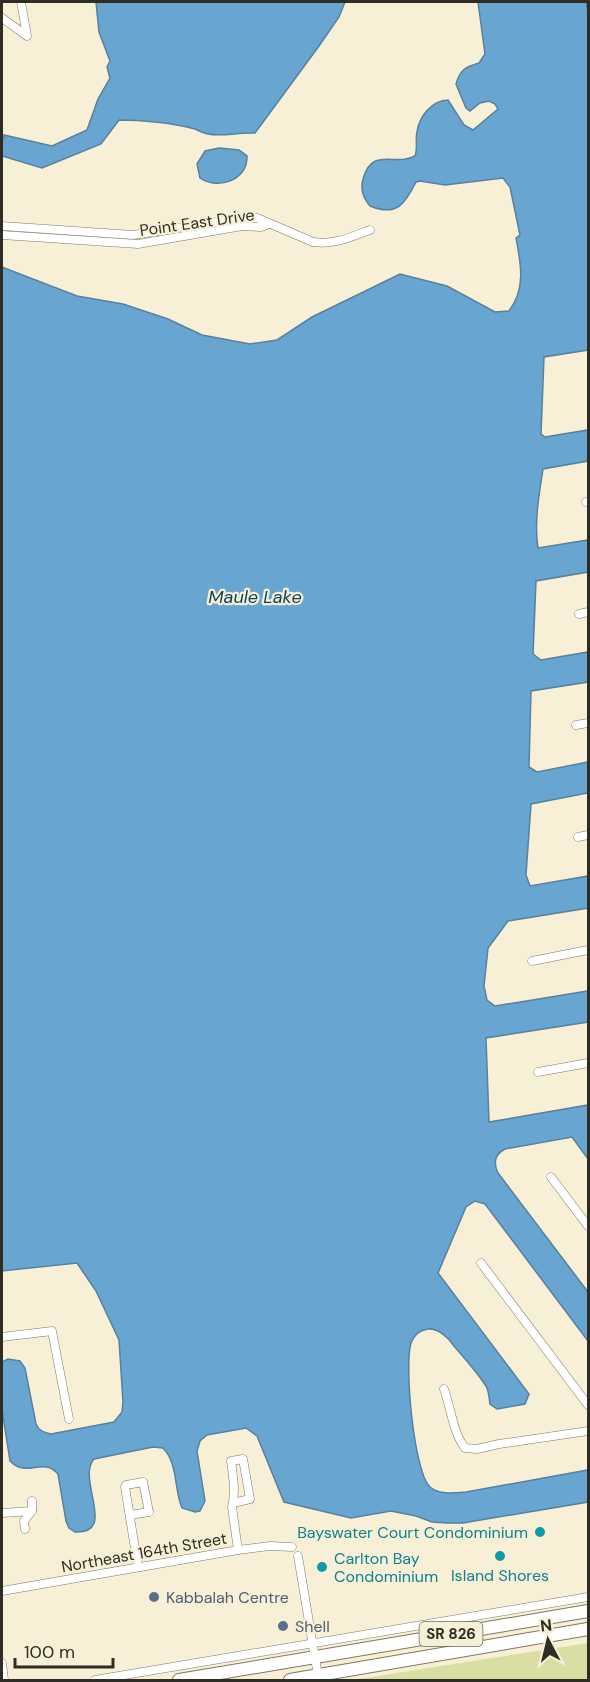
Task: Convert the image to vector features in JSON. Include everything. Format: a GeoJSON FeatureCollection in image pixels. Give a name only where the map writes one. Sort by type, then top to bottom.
{"type":"FeatureCollection","features":[{"type":"Feature","properties":{"kind":"main road","name":"SR 826"},"geometry":{"type":"LineString","coordinates":[[180,1680],[588,1611]]}},
{"type":"Feature","properties":{"kind":"main road","name":"SR 826"},"geometry":{"type":"LineString","coordinates":[[291,1680],[588,1629]]}},
{"type":"Feature","properties":{"kind":"street"},"geometry":{"type":"LineString","coordinates":[[2,18],[27,36],[21,2]]}},
{"type":"Feature","properties":{"kind":"street","name":"Point East Drive"},"geometry":{"type":"LineString","coordinates":[[2,226],[133,235],[246,218],[257,218],[270,224]]}},
{"type":"Feature","properties":{"kind":"street"},"geometry":{"type":"LineString","coordinates":[[270,224],[320,243],[340,241],[370,230]]}},
{"type":"Feature","properties":{"kind":"street","name":"Point East Drive"},"geometry":{"type":"LineString","coordinates":[[2,235],[138,244],[242,226],[261,227],[270,224]]}},
{"type":"Feature","properties":{"kind":"street"},"geometry":{"type":"LineString","coordinates":[[579,614],[588,612]]}},
{"type":"Feature","properties":{"kind":"street"},"geometry":{"type":"LineString","coordinates":[[576,725],[588,723]]}},
{"type":"Feature","properties":{"kind":"street"},"geometry":{"type":"LineString","coordinates":[[578,837],[588,835]]}},
{"type":"Feature","properties":{"kind":"street"},"geometry":{"type":"LineString","coordinates":[[532,961],[588,950]]}},
{"type":"Feature","properties":{"kind":"street"},"geometry":{"type":"LineString","coordinates":[[538,1072],[588,1063]]}},
{"type":"Feature","properties":{"kind":"street"},"geometry":{"type":"LineString","coordinates":[[551,1177],[588,1226]]}},
{"type":"Feature","properties":{"kind":"street"},"geometry":{"type":"LineString","coordinates":[[481,1263],[588,1405]]}},
{"type":"Feature","properties":{"kind":"street"},"geometry":{"type":"LineString","coordinates":[[2,1337],[52,1331],[69,1419]]}},
{"type":"Feature","properties":{"kind":"street"},"geometry":{"type":"LineString","coordinates":[[444,1389],[452,1412],[456,1435],[465,1448],[477,1449],[588,1431]]}},
{"type":"Feature","properties":{"kind":"street"},"geometry":{"type":"LineString","coordinates":[[233,1503],[250,1499],[244,1461],[231,1461],[235,1494],[233,1503],[238,1550]]}},
{"type":"Feature","properties":{"kind":"street"},"geometry":{"type":"LineString","coordinates":[[130,1515],[148,1512],[145,1483],[126,1485],[130,1515],[138,1567]]}},
{"type":"Feature","properties":{"kind":"street"},"geometry":{"type":"LineString","coordinates":[[25,1529],[24,1521],[32,1511],[32,1501]]}},
{"type":"Feature","properties":{"kind":"street"},"geometry":{"type":"LineString","coordinates":[[2,1513],[32,1511]]}},
{"type":"Feature","properties":{"kind":"street","name":"Northeast 164th Street"},"geometry":{"type":"LineString","coordinates":[[2,1591],[238,1550],[270,1546],[292,1548]]}},
{"type":"Feature","properties":{"kind":"street"},"geometry":{"type":"LineString","coordinates":[[298,1556],[318,1676]]}},
{"type":"Feature","properties":{"kind":"street"},"geometry":{"type":"LineString","coordinates":[[95,1680],[588,1597]]}},
{"type":"Feature","properties":{"kind":"street"},"geometry":{"type":"LineString","coordinates":[[2,1663],[4,1680]]}},
{"type":"Feature","properties":{"kind":"green space"},"geometry":{"type":"Polygon","coordinates":[[[588,1643],[588,1680],[352,1680],[588,1643]]]}},
{"type":"Feature","properties":{"kind":"water"},"geometry":{"type":"Polygon","coordinates":[[[96,2],[345,2],[339,17],[255,133],[213,135],[187,127],[147,121],[119,120],[101,144],[42,168],[2,156],[2,137],[4,138],[4,135],[52,146],[87,130],[98,99],[110,78],[107,67],[110,61],[99,32],[96,2]]]}},
{"type":"Feature","properties":{"kind":"water","name":"Maule Lake"},"geometry":{"type":"Polygon","coordinates":[[[478,2],[586,2],[588,12],[588,350],[544,357],[541,434],[545,437],[588,430],[588,461],[543,469],[537,529],[538,548],[588,540],[588,572],[536,581],[533,654],[541,660],[588,652],[588,682],[531,691],[529,767],[537,772],[588,762],[588,793],[531,804],[526,875],[530,886],[588,876],[588,908],[508,921],[488,948],[484,986],[487,1000],[495,1006],[588,991],[588,1022],[486,1038],[489,1122],[588,1105],[588,1159],[572,1137],[505,1149],[499,1153],[495,1162],[498,1173],[588,1292],[588,1341],[485,1204],[475,1201],[466,1207],[438,1273],[529,1394],[525,1404],[497,1409],[490,1404],[486,1386],[449,1340],[443,1334],[428,1329],[418,1333],[411,1343],[410,1395],[419,1462],[424,1478],[434,1490],[447,1493],[466,1492],[588,1470],[588,1502],[463,1523],[432,1522],[391,1511],[351,1518],[284,1502],[257,1436],[246,1428],[207,1435],[200,1441],[197,1451],[205,1501],[200,1511],[195,1512],[182,1508],[171,1461],[163,1448],[153,1447],[94,1459],[89,1479],[94,1504],[94,1524],[87,1530],[75,1532],[69,1528],[66,1521],[58,1474],[47,1467],[23,1468],[10,1461],[2,1410],[2,1362],[8,1359],[20,1361],[25,1368],[36,1424],[44,1432],[51,1434],[114,1422],[122,1412],[123,1402],[119,1340],[96,1291],[77,1263],[2,1271],[2,267],[77,296],[123,304],[168,319],[202,335],[250,344],[277,340],[312,317],[400,274],[447,286],[495,312],[509,311],[520,285],[516,238],[520,235],[510,187],[503,178],[445,185],[416,182],[404,202],[394,209],[387,210],[370,206],[362,190],[363,179],[372,163],[378,160],[400,160],[415,156],[416,135],[420,121],[427,110],[437,103],[448,100],[464,125],[473,130],[498,109],[489,101],[480,103],[470,111],[466,108],[456,84],[459,75],[470,66],[479,63],[485,54],[478,2]]]}},
{"type":"Feature","properties":{"kind":"water"},"geometry":{"type":"Polygon","coordinates":[[[219,148],[239,150],[247,156],[246,165],[237,177],[230,181],[207,182],[200,178],[197,164],[205,151],[219,148]]]}},
{"type":"Feature","properties":{"kind":"place","name":"Bayswater Court Condominium"},"geometry":{"type":"Point","coordinates":[540,1532]}},
{"type":"Feature","properties":{"kind":"place","name":"Island Shores"},"geometry":{"type":"Point","coordinates":[500,1556]}},
{"type":"Feature","properties":{"kind":"place","name":"Carlton Bay Condominium"},"geometry":{"type":"Point","coordinates":[322,1567]}},
{"type":"Feature","properties":{"kind":"place","name":"Kabbalah Centre"},"geometry":{"type":"Point","coordinates":[154,1597]}},
{"type":"Feature","properties":{"kind":"place","name":"Shell"},"geometry":{"type":"Point","coordinates":[283,1626]}}]}
